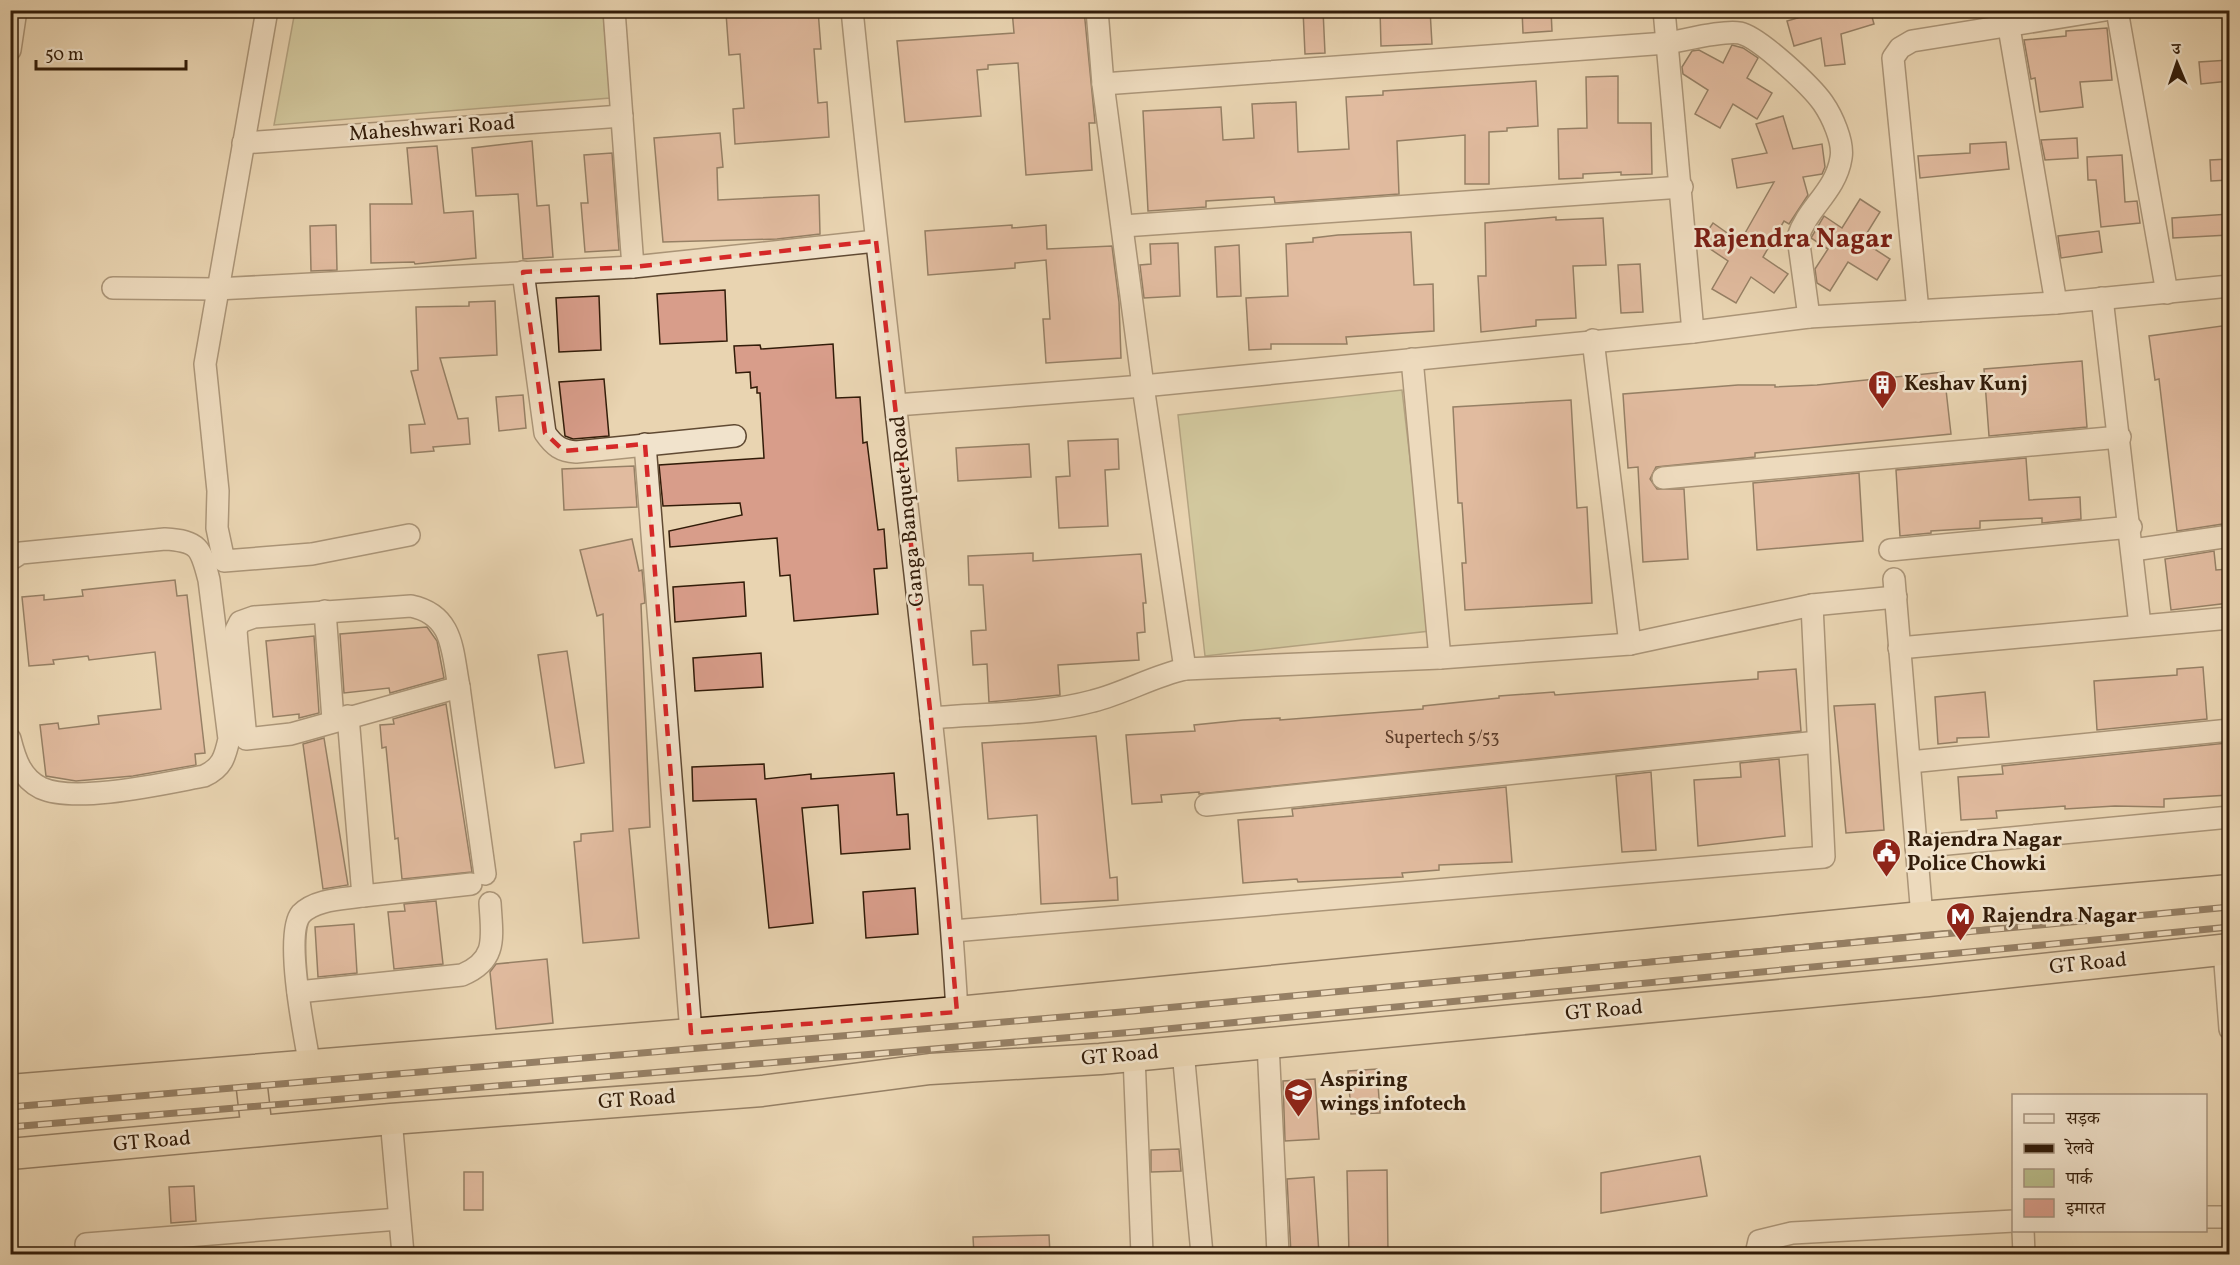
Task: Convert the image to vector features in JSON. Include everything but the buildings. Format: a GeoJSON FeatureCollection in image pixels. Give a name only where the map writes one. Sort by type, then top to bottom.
{"type":"FeatureCollection","features":[{"type":"Feature","properties":{"kind":"highway"},"geometry":{"type":"LineString","coordinates":[[10,1090],[957,1012],[1922,917],[2229,890]]}},
{"type":"Feature","properties":{"kind":"highway","name":"GT Road"},"geometry":{"type":"LineString","coordinates":[[10,1154],[391,1119],[762,1091],[930,1069],[1134,1056],[1916,982],[2227,950]]}},
{"type":"Feature","properties":{"kind":"highway"},"geometry":{"type":"LineString","coordinates":[[250,1071],[257,1131]]}},
{"type":"Feature","properties":{"kind":"street"},"geometry":{"type":"LineString","coordinates":[[10,50],[16,10]]}},
{"type":"Feature","properties":{"kind":"street"},"geometry":{"type":"LineString","coordinates":[[267,10],[216,289],[205,363],[218,491],[217,528],[224,561],[312,554],[409,535]]}},
{"type":"Feature","properties":{"kind":"street"},"geometry":{"type":"LineString","coordinates":[[614,10],[633,267]]}},
{"type":"Feature","properties":{"kind":"street","name":"Ganga Banquet Road"},"geometry":{"type":"LineString","coordinates":[[852,10],[931,718],[952,931],[957,1012]]}},
{"type":"Feature","properties":{"kind":"street"},"geometry":{"type":"LineString","coordinates":[[1097,10],[1103,84],[1143,386],[1185,669]]}},
{"type":"Feature","properties":{"kind":"street"},"geometry":{"type":"LineString","coordinates":[[1664,10],[1682,187],[1693,332]]}},
{"type":"Feature","properties":{"kind":"street"},"geometry":{"type":"LineString","coordinates":[[1918,311],[1893,58],[1900,48],[1912,41],[2007,18],[2105,10]]}},
{"type":"Feature","properties":{"kind":"street"},"geometry":{"type":"LineString","coordinates":[[2117,10],[2168,293]]}},
{"type":"Feature","properties":{"kind":"street"},"geometry":{"type":"LineString","coordinates":[[2007,18],[2056,303]]}},
{"type":"Feature","properties":{"kind":"street"},"geometry":{"type":"LineString","coordinates":[[1103,84],[1667,43],[1737,33],[1755,38],[1823,102],[1836,130],[1842,155],[1831,188],[1802,225],[1798,237],[1809,317]]}},
{"type":"Feature","properties":{"kind":"street","name":"Maheshwari Road"},"geometry":{"type":"LineString","coordinates":[[243,143],[622,116]]}},
{"type":"Feature","properties":{"kind":"street"},"geometry":{"type":"LineString","coordinates":[[1123,226],[1682,187]]}},
{"type":"Feature","properties":{"kind":"street"},"geometry":{"type":"LineString","coordinates":[[113,288],[216,289],[633,267],[876,241]]}},
{"type":"Feature","properties":{"kind":"street"},"geometry":{"type":"LineString","coordinates":[[523,273],[545,433],[552,444],[564,451],[735,436]]}},
{"type":"Feature","properties":{"kind":"street"},"geometry":{"type":"LineString","coordinates":[[896,405],[1143,386],[1593,340],[1693,332],[1809,317],[2056,303],[2229,286]]}},
{"type":"Feature","properties":{"kind":"street"},"geometry":{"type":"LineString","coordinates":[[2102,298],[2131,527],[2140,624]]}},
{"type":"Feature","properties":{"kind":"street"},"geometry":{"type":"LineString","coordinates":[[1593,340],[1630,644]]}},
{"type":"Feature","properties":{"kind":"street"},"geometry":{"type":"LineString","coordinates":[[1412,358],[1440,658]]}},
{"type":"Feature","properties":{"kind":"street"},"geometry":{"type":"LineString","coordinates":[[1663,478],[2120,437]]}},
{"type":"Feature","properties":{"kind":"street"},"geometry":{"type":"LineString","coordinates":[[645,444],[692,1033]]}},
{"type":"Feature","properties":{"kind":"street"},"geometry":{"type":"LineString","coordinates":[[1890,550],[2131,527]]}},
{"type":"Feature","properties":{"kind":"street"},"geometry":{"type":"LineString","coordinates":[[2133,549],[2229,536]]}},
{"type":"Feature","properties":{"kind":"street"},"geometry":{"type":"LineString","coordinates":[[10,560],[21,553],[165,539],[182,540],[198,546],[209,580],[229,739],[223,762],[216,771],[204,776],[94,793],[66,793],[41,788],[24,774],[18,766],[10,739]]}},
{"type":"Feature","properties":{"kind":"street"},"geometry":{"type":"LineString","coordinates":[[931,718],[1072,706],[1096,701],[1163,674],[1185,669],[1440,658],[1630,644],[1895,588],[1922,917]]}},
{"type":"Feature","properties":{"kind":"street"},"geometry":{"type":"LineString","coordinates":[[952,931],[1824,857],[1812,605]]}},
{"type":"Feature","properties":{"kind":"street"},"geometry":{"type":"LineString","coordinates":[[310,1066],[298,992],[295,948],[300,915],[312,906],[478,879],[459,687],[443,623],[425,609],[411,606],[254,617],[240,622],[236,630],[246,739],[291,734],[341,718],[459,687]]}},
{"type":"Feature","properties":{"kind":"street"},"geometry":{"type":"LineString","coordinates":[[325,611],[363,896]]}},
{"type":"Feature","properties":{"kind":"street"},"geometry":{"type":"LineString","coordinates":[[1899,648],[2140,624],[2229,618]]}},
{"type":"Feature","properties":{"kind":"street"},"geometry":{"type":"LineString","coordinates":[[1910,762],[2229,730]]}},
{"type":"Feature","properties":{"kind":"street"},"geometry":{"type":"LineString","coordinates":[[1206,805],[1818,742]]}},
{"type":"Feature","properties":{"kind":"street"},"geometry":{"type":"LineString","coordinates":[[1916,847],[2229,817]]}},
{"type":"Feature","properties":{"kind":"street"},"geometry":{"type":"LineString","coordinates":[[298,992],[462,975],[478,969],[487,959],[492,939],[490,903]]}},
{"type":"Feature","properties":{"kind":"street"},"geometry":{"type":"LineString","coordinates":[[2227,950],[2229,1029]]}},
{"type":"Feature","properties":{"kind":"street"},"geometry":{"type":"LineString","coordinates":[[1268,1043],[1278,1254]]}},
{"type":"Feature","properties":{"kind":"street"},"geometry":{"type":"LineString","coordinates":[[1183,1051],[1202,1254]]}},
{"type":"Feature","properties":{"kind":"street"},"geometry":{"type":"LineString","coordinates":[[1134,1056],[1142,1254]]}},
{"type":"Feature","properties":{"kind":"street"},"geometry":{"type":"LineString","coordinates":[[391,1119],[403,1254]]}},
{"type":"Feature","properties":{"kind":"street"},"geometry":{"type":"LineString","coordinates":[[2207,1217],[2229,1217]]}},
{"type":"Feature","properties":{"kind":"street"},"geometry":{"type":"LineString","coordinates":[[86,1244],[399,1219]]}},
{"type":"Feature","properties":{"kind":"street"},"geometry":{"type":"LineString","coordinates":[[1756,1254],[1759,1241],[1792,1233],[2012,1221]]}},
{"type":"Feature","properties":{"kind":"street"},"geometry":{"type":"LineString","coordinates":[[2023,1232],[2024,1254]]}},
{"type":"Feature","properties":{"kind":"highlighted area"},"geometry":{"type":"Polygon","coordinates":[[[876,241],[931,718],[957,1012],[691,1033],[645,444],[564,451],[545,433],[523,272],[633,267],[876,241]]]}},
{"type":"Feature","properties":{"kind":"green space"},"geometry":{"type":"Polygon","coordinates":[[[295,11],[603,11],[610,98],[274,125],[295,11]]]}},
{"type":"Feature","properties":{"kind":"green space"},"geometry":{"type":"Polygon","coordinates":[[[1402,390],[1430,631],[1205,656],[1178,415],[1402,390]]]}},
{"type":"Feature","properties":{"kind":"railway"},"geometry":{"type":"LineString","coordinates":[[10,1107],[1133,1011],[2230,907]]}},
{"type":"Feature","properties":{"kind":"railway"},"geometry":{"type":"LineString","coordinates":[[10,1127],[1135,1032],[2230,927]]}},
{"type":"Feature","properties":{"kind":"place","name":"Keshav Kunj"},"geometry":{"type":"Point","coordinates":[1883,410]}},
{"type":"Feature","properties":{"kind":"place","name":"Rajendra Nagar Police Chowki"},"geometry":{"type":"Point","coordinates":[1886,878]}},
{"type":"Feature","properties":{"kind":"place","name":"Rajendra Nagar"},"geometry":{"type":"Point","coordinates":[1961,942]}},
{"type":"Feature","properties":{"kind":"place","name":"Aspiring wings infotech"},"geometry":{"type":"Point","coordinates":[1299,1118]}},
{"type":"Feature","properties":{"kind":"district","name":"Rajendra Nagar"},"geometry":{"type":"Point","coordinates":[1793,240]}}]}
